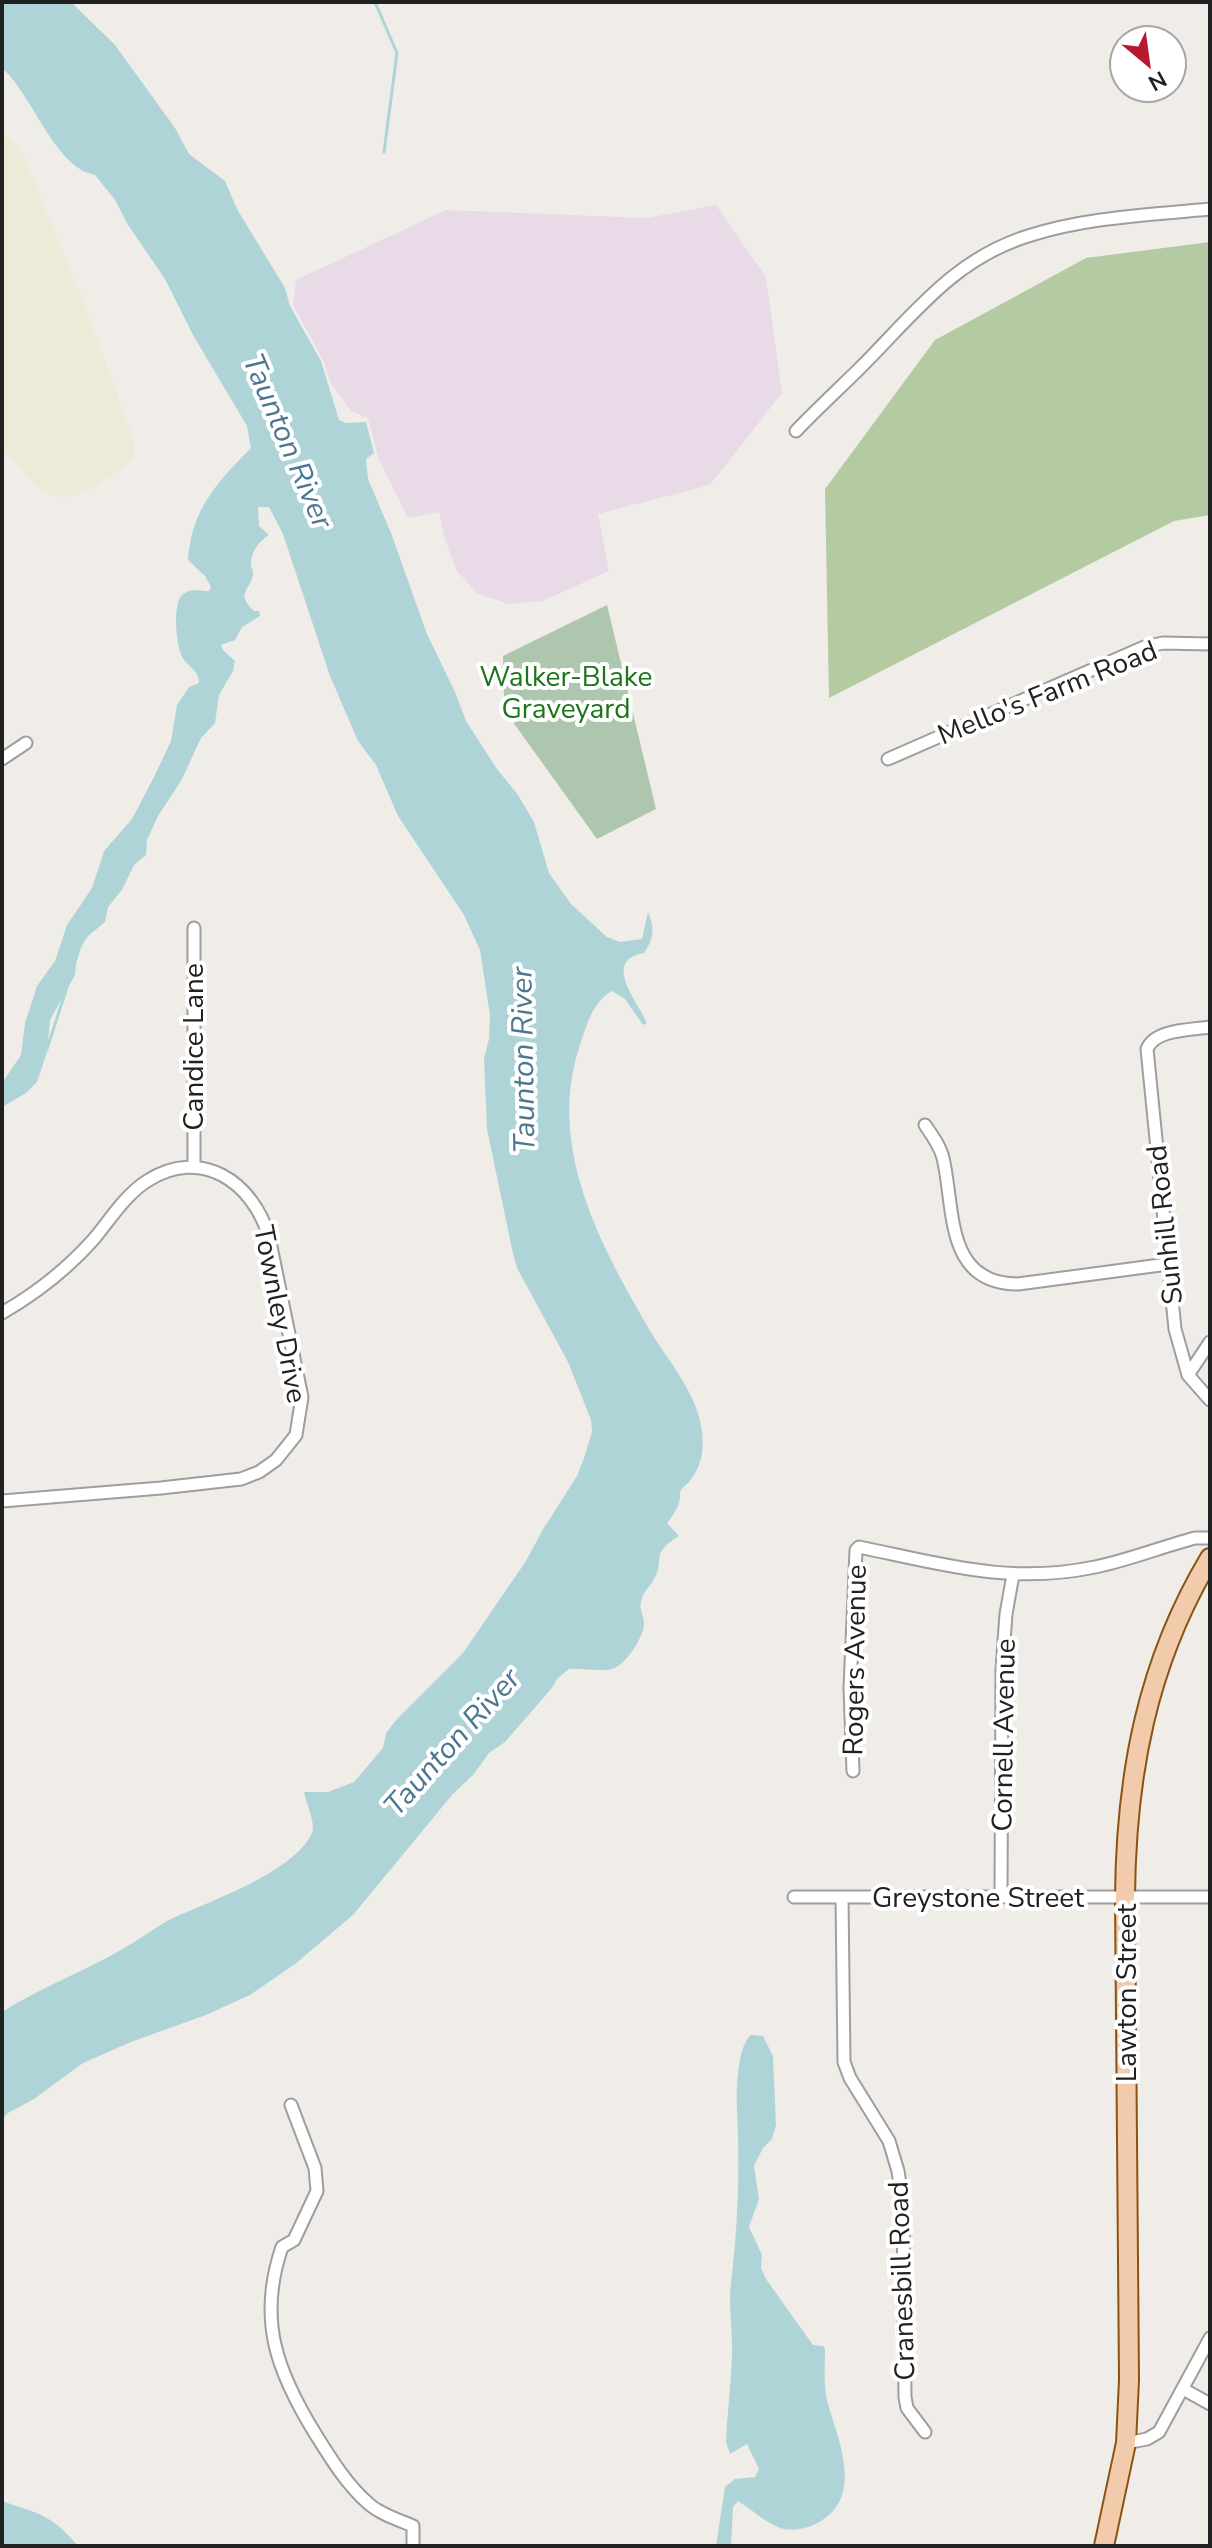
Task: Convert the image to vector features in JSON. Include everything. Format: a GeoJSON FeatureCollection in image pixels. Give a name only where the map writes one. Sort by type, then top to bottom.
{"type":"FeatureCollection","features":[{"type":"Feature","properties":{"kind":"main road","name":"Lawton Street"},"geometry":{"type":"LineString","coordinates":[[1104,2546],[1126,2443],[1130,2315],[1125,1844],[1130,1789],[1138,1744],[1168,1640],[1210,1558]]}},
{"type":"Feature","properties":{"kind":"street"},"geometry":{"type":"LineString","coordinates":[[796,431],[915,308],[952,276],[996,250],[1062,226],[1210,209]]}},
{"type":"Feature","properties":{"kind":"street","name":"Mello's Farm Road"},"geometry":{"type":"LineString","coordinates":[[888,759],[1144,647],[1163,643],[1210,644]]}},
{"type":"Feature","properties":{"kind":"street"},"geometry":{"type":"LineString","coordinates":[[2,759],[26,743]]}},
{"type":"Feature","properties":{"kind":"street","name":"Candice Lane"},"geometry":{"type":"LineString","coordinates":[[194,928],[194,1166]]}},
{"type":"Feature","properties":{"kind":"street","name":"Sunhill Road"},"geometry":{"type":"LineString","coordinates":[[1210,1027],[1163,1035],[1151,1041],[1147,1054],[1175,1329],[1188,1375],[1210,1400]]}},
{"type":"Feature","properties":{"kind":"street"},"geometry":{"type":"LineString","coordinates":[[925,1125],[943,1159],[958,1245],[969,1263],[986,1277],[1018,1284],[1168,1264]]}},
{"type":"Feature","properties":{"kind":"street"},"geometry":{"type":"LineString","coordinates":[[2,1313],[78,1256],[143,1183],[165,1172],[194,1166]]}},
{"type":"Feature","properties":{"kind":"street","name":"Townley Drive"},"geometry":{"type":"LineString","coordinates":[[2,1501],[241,1479],[272,1463],[296,1435],[302,1397],[269,1237],[261,1212],[238,1184],[194,1166]]}},
{"type":"Feature","properties":{"kind":"street"},"geometry":{"type":"LineString","coordinates":[[1188,1375],[1210,1342]]}},
{"type":"Feature","properties":{"kind":"street"},"geometry":{"type":"LineString","coordinates":[[1013,1575],[1095,1567],[1195,1538],[1210,1538]]}},
{"type":"Feature","properties":{"kind":"street","name":"Rogers Avenue"},"geometry":{"type":"LineString","coordinates":[[853,1771],[849,1700],[856,1550],[859,1547],[981,1573],[1013,1575]]}},
{"type":"Feature","properties":{"kind":"street","name":"Cornell Avenue"},"geometry":{"type":"LineString","coordinates":[[1001,1897],[1003,1646],[1013,1575]]}},
{"type":"Feature","properties":{"kind":"street","name":"Greystone Street"},"geometry":{"type":"LineString","coordinates":[[794,1897],[1210,1897]]}},
{"type":"Feature","properties":{"kind":"street","name":"Cranesbill Road"},"geometry":{"type":"LineString","coordinates":[[842,1897],[844,2062],[850,2078],[889,2141],[898,2171],[903,2205],[905,2397],[907,2408],[925,2432]]}},
{"type":"Feature","properties":{"kind":"street"},"geometry":{"type":"LineString","coordinates":[[291,2105],[315,2168],[317,2191],[294,2240],[282,2247],[276,2265],[270,2313],[277,2357],[297,2403],[338,2468],[370,2506],[413,2526],[413,2546]]}},
{"type":"Feature","properties":{"kind":"street"},"geometry":{"type":"LineString","coordinates":[[1126,2443],[1147,2439],[1159,2432],[1210,2338]]}},
{"type":"Feature","properties":{"kind":"street"},"geometry":{"type":"LineString","coordinates":[[1183,2389],[1210,2404]]}},
{"type":"Feature","properties":{"kind":"shaded area"},"geometry":{"type":"Polygon","coordinates":[[[716,205],[766,277],[782,393],[710,485],[598,514],[609,571],[543,601],[508,604],[477,593],[457,571],[445,540],[439,512],[408,518],[379,460],[368,418],[351,411],[331,384],[324,362],[293,305],[296,280],[446,210],[647,218],[716,205]]]}},
{"type":"Feature","properties":{"kind":"green space"},"geometry":{"type":"Polygon","coordinates":[[[2,134],[20,147],[84,303],[134,440],[135,456],[124,467],[90,490],[66,498],[50,495],[38,488],[16,463],[2,454],[2,134]]]}},
{"type":"Feature","properties":{"kind":"green space"},"geometry":{"type":"Polygon","coordinates":[[[1210,242],[1210,515],[1174,521],[829,698],[825,489],[935,340],[1086,258],[1210,242]]]}},
{"type":"Feature","properties":{"kind":"green space","name":"Walker-Blake Graveyard"},"geometry":{"type":"Polygon","coordinates":[[[607,605],[656,809],[597,839],[515,725],[504,697],[503,656],[607,605]]]}},
{"type":"Feature","properties":{"kind":"water","name":"Taunton River"},"geometry":{"type":"Polygon","coordinates":[[[2,2],[71,2],[115,45],[175,128],[189,154],[225,181],[237,209],[285,288],[290,306],[321,361],[339,420],[346,423],[366,422],[374,453],[366,459],[368,479],[427,634],[466,721],[534,822],[549,873],[571,904],[607,937],[620,942],[642,939],[648,912],[652,923],[650,943],[644,953],[631,957],[625,964],[624,973],[647,1023],[643,1025],[625,999],[612,991],[599,1002],[579,1048],[571,1085],[570,1122],[574,1158],[597,1229],[649,1329],[688,1390],[699,1417],[703,1445],[697,1470],[681,1490],[677,1508],[667,1523],[679,1536],[661,1553],[657,1573],[641,1602],[643,1631],[622,1663],[607,1670],[569,1669],[557,1679],[505,1742],[489,1753],[473,1775],[452,1795],[353,1915],[295,1964],[250,1995],[83,2063],[2,2120],[2,2012],[121,1950],[173,1918],[270,1873],[302,1847],[313,1829],[304,1792],[328,1792],[354,1782],[383,1748],[386,1733],[397,1719],[463,1653],[526,1561],[577,1476],[592,1432],[591,1420],[568,1362],[517,1268],[512,1249],[487,1129],[484,1058],[490,1015],[480,950],[464,915],[398,816],[376,765],[358,741],[330,676],[283,534],[269,507],[258,507],[259,526],[269,535],[259,543],[253,554],[253,575],[245,592],[248,605],[259,611],[260,616],[242,627],[235,640],[221,645],[235,661],[233,671],[219,695],[215,723],[201,738],[181,781],[158,816],[147,840],[146,855],[134,865],[122,890],[108,907],[105,922],[88,936],[77,953],[75,975],[50,1020],[47,1052],[37,1082],[26,1093],[2,1107],[2,1083],[21,1055],[25,1023],[37,986],[55,961],[67,925],[92,888],[104,851],[132,819],[155,775],[171,741],[177,705],[189,687],[199,683],[195,672],[182,657],[176,624],[177,606],[183,594],[192,590],[209,591],[211,587],[205,576],[188,560],[190,542],[208,498],[251,448],[247,426],[193,335],[165,279],[115,200],[95,175],[68,159],[56,145],[24,95],[2,68],[2,2]]]}},
{"type":"Feature","properties":{"kind":"water"},"geometry":{"type":"Polygon","coordinates":[[[751,2035],[763,2036],[773,2056],[776,2125],[772,2139],[763,2148],[754,2166],[759,2199],[749,2227],[762,2255],[761,2268],[766,2279],[813,2345],[825,2349],[825,2391],[842,2451],[845,2483],[834,2510],[821,2521],[801,2529],[775,2526],[738,2501],[733,2507],[731,2546],[716,2546],[725,2487],[735,2479],[755,2477],[759,2469],[747,2444],[730,2454],[726,2442],[732,2356],[730,2292],[738,2197],[737,2082],[740,2059],[751,2035]]]}},
{"type":"Feature","properties":{"kind":"water"},"geometry":{"type":"Polygon","coordinates":[[[2,2501],[52,2521],[78,2546],[2,2546],[2,2501]]]}},
{"type":"Feature","properties":{"kind":"waterway"},"geometry":{"type":"LineString","coordinates":[[375,2],[397,53],[384,152]]}},
{"type":"Feature","properties":{"kind":"waterway"},"geometry":{"type":"LineString","coordinates":[[75,962],[80,946]]}},
{"type":"Feature","properties":{"kind":"waterway"},"geometry":{"type":"LineString","coordinates":[[47,1049],[68,984]]}}]}
